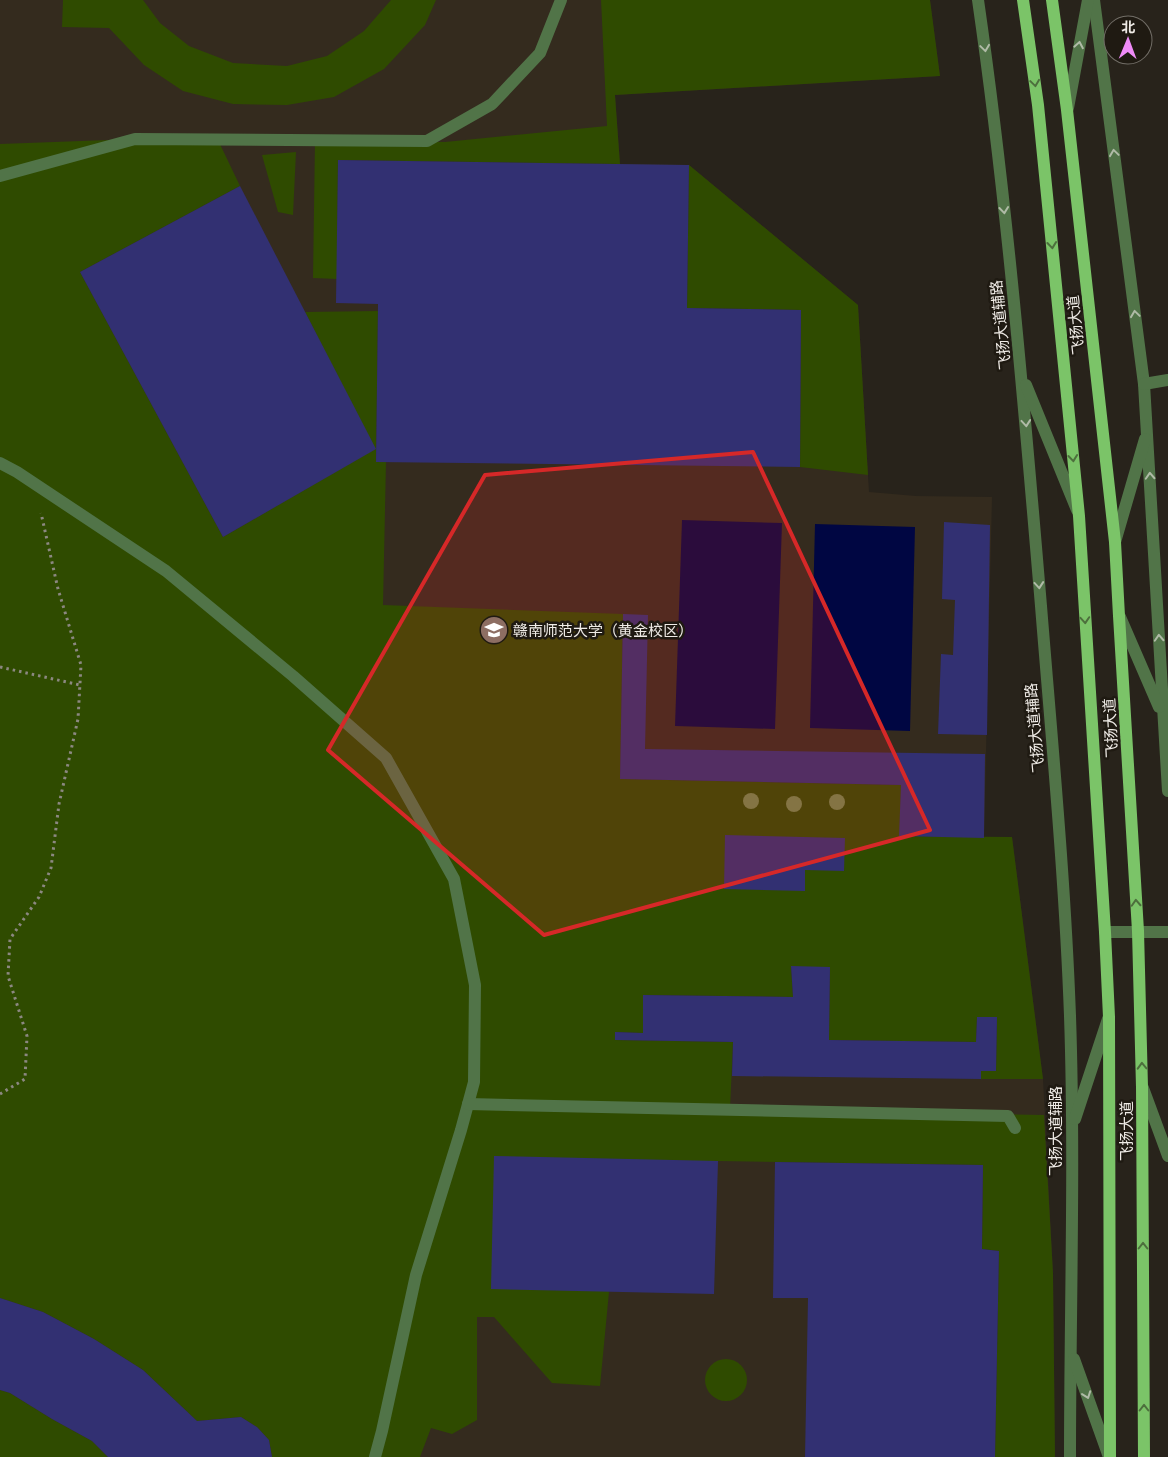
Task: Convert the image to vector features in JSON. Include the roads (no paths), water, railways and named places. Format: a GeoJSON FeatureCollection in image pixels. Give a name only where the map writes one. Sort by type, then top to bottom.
{"type":"FeatureCollection","features":[{"type":"Feature","properties":{"kind":"main road","name":"飞扬大道"},"geometry":{"type":"LineString","coordinates":[[1023,0],[1038,105],[1079,516],[1105,932],[1109,1017],[1109,1457]]}},
{"type":"Feature","properties":{"kind":"main road","name":"飞扬大道"},"geometry":{"type":"LineString","coordinates":[[1052,0],[1067,110],[1115,542],[1120,616],[1138,931],[1142,1087],[1144,1457]]}},
{"type":"Feature","properties":{"kind":"street"},"geometry":{"type":"LineString","coordinates":[[0,176],[135,139],[427,141],[492,104],[540,53],[561,0]]}},
{"type":"Feature","properties":{"kind":"street","name":"飞扬大道辅路"},"geometry":{"type":"LineString","coordinates":[[978,0],[990,86],[1022,374],[1060,848],[1070,1016],[1072,1129],[1070,1457]]}},
{"type":"Feature","properties":{"kind":"street"},"geometry":{"type":"LineString","coordinates":[[1067,110],[1088,0]]}},
{"type":"Feature","properties":{"kind":"street"},"geometry":{"type":"LineString","coordinates":[[1094,0],[1144,384],[1168,791]]}},
{"type":"Feature","properties":{"kind":"street"},"geometry":{"type":"LineString","coordinates":[[1022,374],[1079,516]]}},
{"type":"Feature","properties":{"kind":"street"},"geometry":{"type":"LineString","coordinates":[[1144,384],[1168,380]]}},
{"type":"Feature","properties":{"kind":"street"},"geometry":{"type":"LineString","coordinates":[[1115,542],[1148,431]]}},
{"type":"Feature","properties":{"kind":"street"},"geometry":{"type":"LineString","coordinates":[[0,462],[166,571],[293,676],[386,758],[454,879],[475,985],[474,1082],[416,1275],[375,1457]]}},
{"type":"Feature","properties":{"kind":"street"},"geometry":{"type":"LineString","coordinates":[[1120,616],[1163,716]]}},
{"type":"Feature","properties":{"kind":"street"},"geometry":{"type":"LineString","coordinates":[[1105,932],[1168,932]]}},
{"type":"Feature","properties":{"kind":"street"},"geometry":{"type":"LineString","coordinates":[[1072,1129],[1109,1017]]}},
{"type":"Feature","properties":{"kind":"street"},"geometry":{"type":"LineString","coordinates":[[1142,1087],[1168,1156]]}},
{"type":"Feature","properties":{"kind":"street"},"geometry":{"type":"LineString","coordinates":[[468,1104],[1008,1116],[1015,1128]]}},
{"type":"Feature","properties":{"kind":"street"},"geometry":{"type":"LineString","coordinates":[[1070,1349],[1109,1457]]}},
{"type":"Feature","properties":{"kind":"place","name":"赣南师范大学（黄金校区）"},"geometry":{"type":"Point","coordinates":[494,630]}}]}
